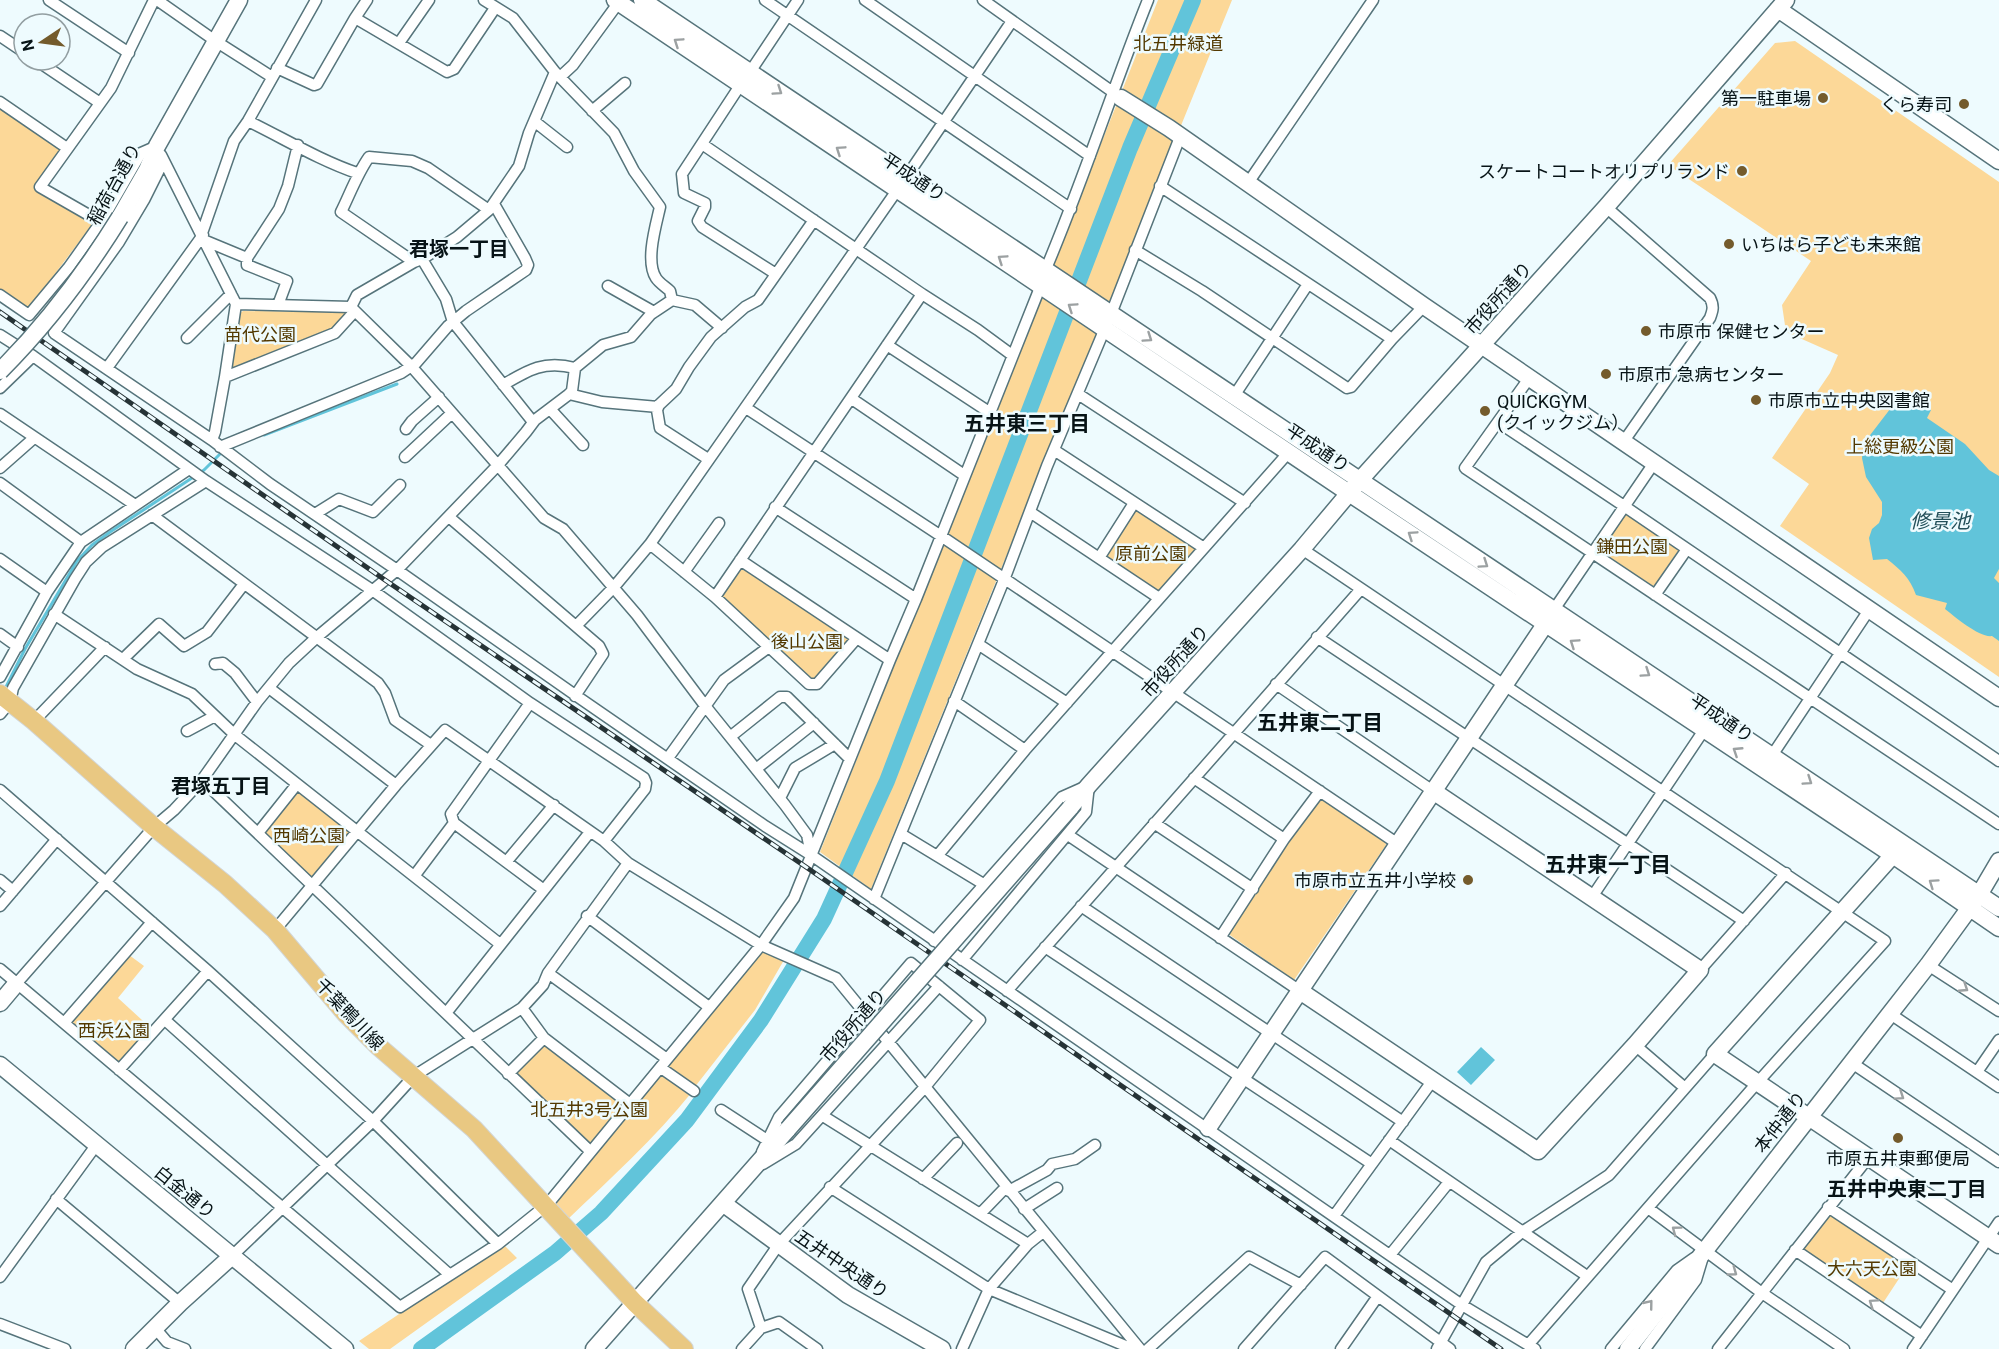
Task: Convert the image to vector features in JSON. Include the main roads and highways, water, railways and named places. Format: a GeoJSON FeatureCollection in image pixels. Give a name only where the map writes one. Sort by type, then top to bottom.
{"type":"FeatureCollection","features":[{"type":"Feature","properties":{"kind":"main road","name":"千葉鴨川線"},"geometry":{"type":"LineString","coordinates":[[3,703],[34,721],[154,827],[225,884],[275,930],[346,1014],[378,1046],[474,1129],[542,1208],[564,1225],[635,1303],[684,1349]]}},
{"type":"Feature","properties":{"kind":"water","name":"修景池"},"geometry":{"type":"Polygon","coordinates":[[[1906,397],[1931,410],[1927,418],[1965,444],[1989,470],[1999,476],[1999,569],[1994,578],[1999,583],[1999,641],[1961,622],[1945,609],[1947,603],[1916,595],[1904,575],[1887,559],[1873,560],[1869,538],[1872,529],[1879,523],[1882,515],[1882,502],[1866,477],[1862,458],[1864,443],[1897,400],[1906,397]]]}},
{"type":"Feature","properties":{"kind":"water"},"geometry":{"type":"Polygon","coordinates":[[[1481,1047],[1495,1060],[1471,1085],[1457,1072],[1481,1047]]]}},
{"type":"Feature","properties":{"kind":"waterway"},"geometry":{"type":"LineString","coordinates":[[421,1349],[555,1253],[601,1213],[687,1120],[761,1020],[824,919],[887,781],[1130,148],[1193,0]]}},
{"type":"Feature","properties":{"kind":"waterway"},"geometry":{"type":"LineString","coordinates":[[264,435],[397,384]]}},
{"type":"Feature","properties":{"kind":"waterway"},"geometry":{"type":"LineString","coordinates":[[5,689],[25,649],[77,561],[92,545],[204,470],[222,452]]}},
{"type":"Feature","properties":{"kind":"railway"},"geometry":{"type":"LineString","coordinates":[[0,312],[1501,1349]]}},
{"type":"Feature","properties":{"kind":"place","name":"第一駐車場"},"geometry":{"type":"Point","coordinates":[1823,98]}},
{"type":"Feature","properties":{"kind":"place","name":"くら寿司"},"geometry":{"type":"Point","coordinates":[1964,104]}},
{"type":"Feature","properties":{"kind":"place","name":"スケートコートオリプリランド"},"geometry":{"type":"Point","coordinates":[1742,171]}},
{"type":"Feature","properties":{"kind":"place","name":"いちはら子ども未来館"},"geometry":{"type":"Point","coordinates":[1729,244]}},
{"type":"Feature","properties":{"kind":"place","name":"市原市 保健センター"},"geometry":{"type":"Point","coordinates":[1646,331]}},
{"type":"Feature","properties":{"kind":"place","name":"市原市 急病センター"},"geometry":{"type":"Point","coordinates":[1606,374]}},
{"type":"Feature","properties":{"kind":"place","name":"市原市立中央図書館"},"geometry":{"type":"Point","coordinates":[1756,400]}},
{"type":"Feature","properties":{"kind":"place","name":"QUICKGYM (クイックジム）"},"geometry":{"type":"Point","coordinates":[1485,411]}},
{"type":"Feature","properties":{"kind":"place","name":"市原市立五井小学校"},"geometry":{"type":"Point","coordinates":[1468,880]}},
{"type":"Feature","properties":{"kind":"place","name":"市原五井東郵便局"},"geometry":{"type":"Point","coordinates":[1898,1138]}},
{"type":"Feature","properties":{"kind":"district","name":"君塚一丁目"},"geometry":{"type":"Point","coordinates":[459,249]}},
{"type":"Feature","properties":{"kind":"district","name":"五井東三丁目"},"geometry":{"type":"Point","coordinates":[1027,424]}},
{"type":"Feature","properties":{"kind":"district","name":"五井東二丁目"},"geometry":{"type":"Point","coordinates":[1320,723]}},
{"type":"Feature","properties":{"kind":"district","name":"君塚五丁目"},"geometry":{"type":"Point","coordinates":[221,786]}},
{"type":"Feature","properties":{"kind":"district","name":"五井東一丁目"},"geometry":{"type":"Point","coordinates":[1608,865]}},
{"type":"Feature","properties":{"kind":"district","name":"五井中央東二丁目"},"geometry":{"type":"Point","coordinates":[1907,1189]}},
{"type":"Feature","properties":{"kind":"park label","name":"北五井緑道"},"geometry":{"type":"Point","coordinates":[1178,43]}},
{"type":"Feature","properties":{"kind":"park label","name":"苗代公園"},"geometry":{"type":"Point","coordinates":[260,334]}},
{"type":"Feature","properties":{"kind":"park label","name":"上総更級公園"},"geometry":{"type":"Point","coordinates":[1900,446]}},
{"type":"Feature","properties":{"kind":"park label","name":"鎌田公園"},"geometry":{"type":"Point","coordinates":[1632,546]}},
{"type":"Feature","properties":{"kind":"park label","name":"原前公園"},"geometry":{"type":"Point","coordinates":[1151,553]}},
{"type":"Feature","properties":{"kind":"park label","name":"後山公園"},"geometry":{"type":"Point","coordinates":[807,641]}},
{"type":"Feature","properties":{"kind":"park label","name":"西崎公園"},"geometry":{"type":"Point","coordinates":[309,835]}},
{"type":"Feature","properties":{"kind":"park label","name":"西浜公園"},"geometry":{"type":"Point","coordinates":[114,1030]}},
{"type":"Feature","properties":{"kind":"park label","name":"北五井3号公園"},"geometry":{"type":"Point","coordinates":[589,1109]}},
{"type":"Feature","properties":{"kind":"park label","name":"大六天公園"},"geometry":{"type":"Point","coordinates":[1872,1268]}}]}
